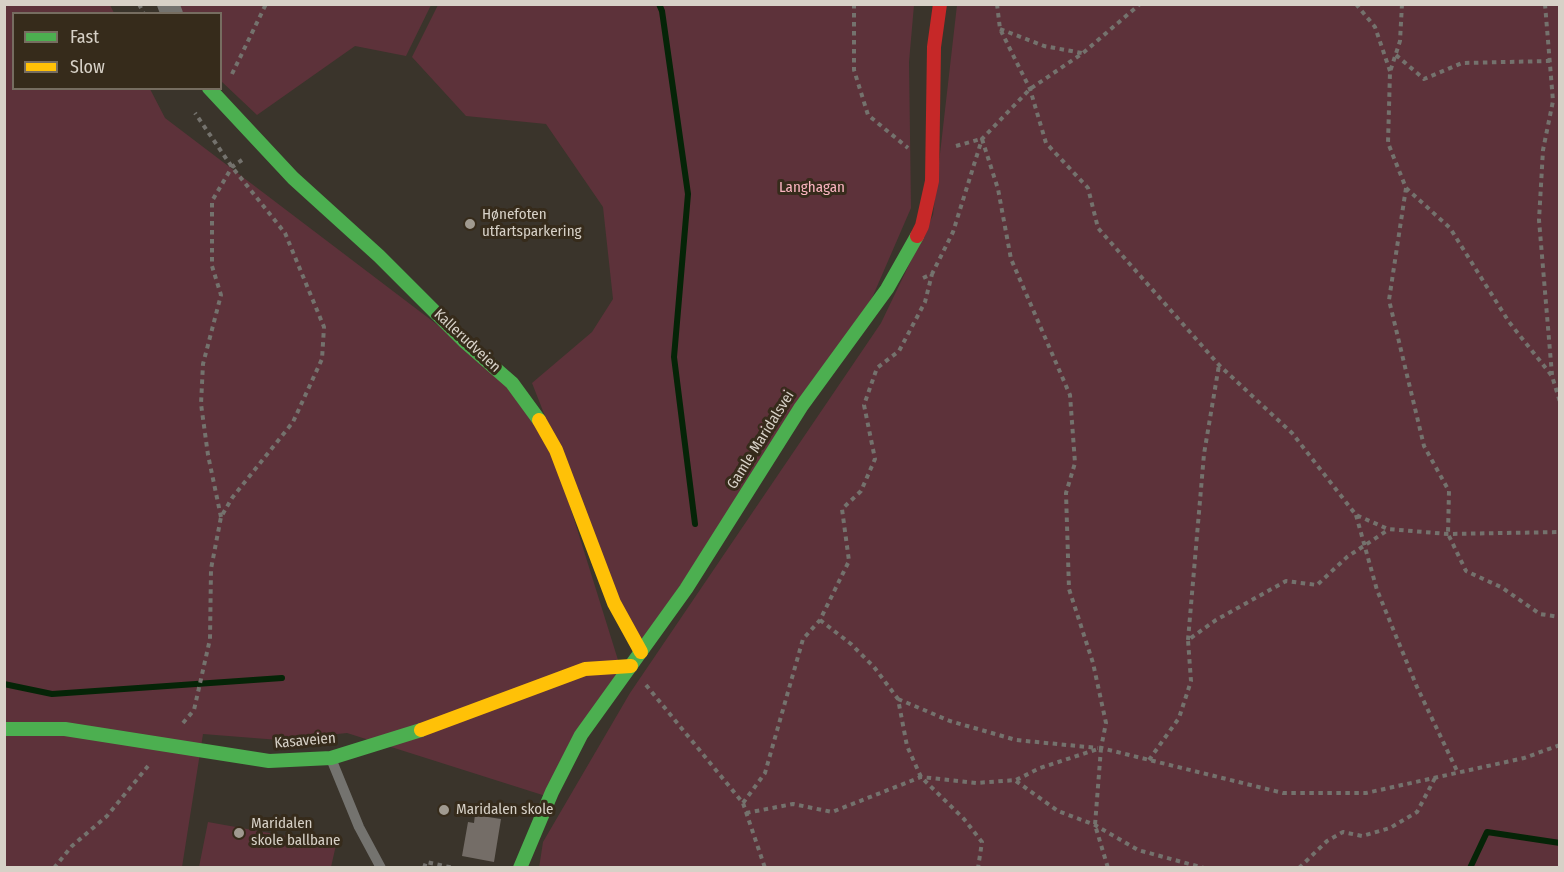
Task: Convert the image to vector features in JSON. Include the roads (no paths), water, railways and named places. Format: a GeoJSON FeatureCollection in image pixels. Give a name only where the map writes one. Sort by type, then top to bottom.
{"type":"FeatureCollection","features":[{"type":"Feature","properties":{"kind":"street","name":"Gamle Maridalsvei"},"geometry":{"type":"LineString","coordinates":[[520,867],[552,792],[576,744],[686,590],[801,407],[872,311],[905,260],[922,226],[932,181],[933,73],[940,4]]}},
{"type":"Feature","properties":{"kind":"street","name":"Kallerudveien"},"geometry":{"type":"LineString","coordinates":[[211,90],[263,147],[465,342],[512,382],[535,412],[556,450],[614,603],[640,652]]}},
{"type":"Feature","properties":{"kind":"street","name":"Kasaveien"},"geometry":{"type":"LineString","coordinates":[[4,729],[65,729],[269,761],[331,758],[412,734],[585,669],[631,666]]}},
{"type":"Feature","properties":{"kind":"lane"},"geometry":{"type":"LineString","coordinates":[[331,758],[359,827],[381,867]]}},
{"type":"Feature","properties":{"kind":"waterway"},"geometry":{"type":"LineString","coordinates":[[659,4],[662,11],[688,194],[674,357],[695,524]]}},
{"type":"Feature","properties":{"kind":"waterway"},"geometry":{"type":"LineString","coordinates":[[4,684],[52,694],[282,678]]}},
{"type":"Feature","properties":{"kind":"waterway"},"geometry":{"type":"LineString","coordinates":[[1470,868],[1487,832],[1560,843]]}},
{"type":"Feature","properties":{"kind":"place","name":"Hønefoten utfartsparkering"},"geometry":{"type":"Point","coordinates":[470,224]}},
{"type":"Feature","properties":{"kind":"place","name":"Maridalen skole"},"geometry":{"type":"Point","coordinates":[444,810]}},
{"type":"Feature","properties":{"kind":"place","name":"Maridalen skole ballbane"},"geometry":{"type":"Point","coordinates":[239,833]}},
{"type":"Feature","properties":{"kind":"park label","name":"Langhagan"},"geometry":{"type":"Point","coordinates":[812,188]}}]}
